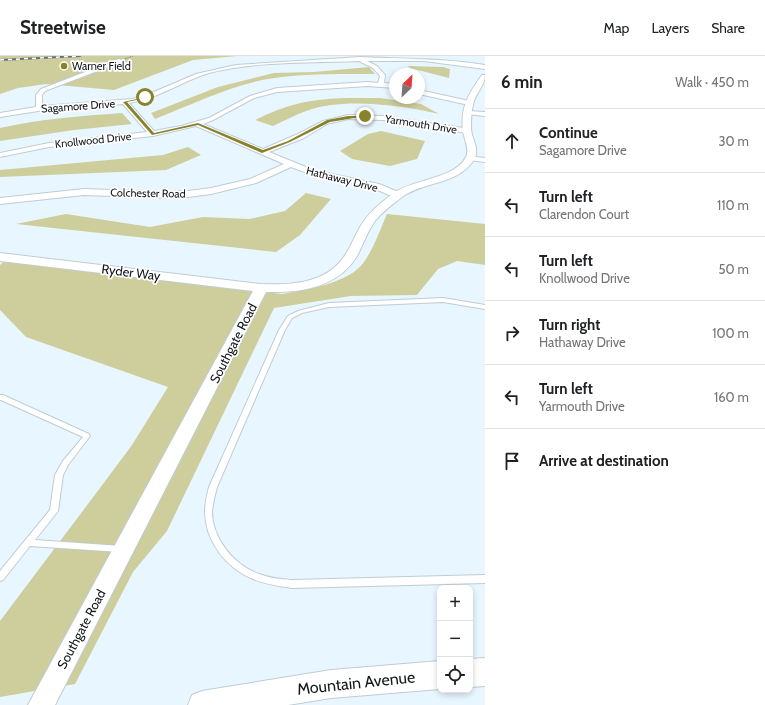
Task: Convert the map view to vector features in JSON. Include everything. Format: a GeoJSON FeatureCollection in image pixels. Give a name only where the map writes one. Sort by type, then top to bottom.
{"type":"FeatureCollection","features":[{"type":"Feature","properties":{"kind":"main road"},"geometry":{"type":"LineString","coordinates":[[473,673],[485,672]]}},
{"type":"Feature","properties":{"kind":"main road","name":"Mountain Avenue"},"geometry":{"type":"LineString","coordinates":[[202,705],[331,684],[437,675]]}},
{"type":"Feature","properties":{"kind":"street","name":"Sagamore Drive"},"geometry":{"type":"LineString","coordinates":[[0,115],[39,108],[124,102],[150,95],[187,78],[220,70],[258,64],[360,59],[425,58],[453,60],[485,67]]}},
{"type":"Feature","properties":{"kind":"street"},"geometry":{"type":"LineString","coordinates":[[360,59],[379,70],[383,76],[381,85]]}},
{"type":"Feature","properties":{"kind":"street"},"geometry":{"type":"LineString","coordinates":[[39,108],[38,95],[43,90],[120,61]]}},
{"type":"Feature","properties":{"kind":"street"},"geometry":{"type":"LineString","coordinates":[[484,80],[470,98],[467,131],[471,158],[485,160]]}},
{"type":"Feature","properties":{"kind":"street","name":"Knollwood Drive"},"geometry":{"type":"LineString","coordinates":[[0,155],[49,145],[153,134],[198,124],[219,115],[247,99],[270,92],[300,88],[389,86]]}},
{"type":"Feature","properties":{"kind":"street"},"geometry":{"type":"LineString","coordinates":[[425,94],[485,114]]}},
{"type":"Feature","properties":{"kind":"street"},"geometry":{"type":"LineString","coordinates":[[124,102],[153,134]]}},
{"type":"Feature","properties":{"kind":"street","name":"Yarmouth Drive"},"geometry":{"type":"LineString","coordinates":[[262,152],[295,139],[325,122],[348,117],[383,118],[467,131]]}},
{"type":"Feature","properties":{"kind":"street","name":"Hathaway Drive"},"geometry":{"type":"LineString","coordinates":[[198,124],[311,172],[376,186],[398,194]]}},
{"type":"Feature","properties":{"kind":"street","name":"Southgate Road"},"geometry":{"type":"LineString","coordinates":[[41,705],[261,288],[297,287],[321,281],[333,274],[347,262],[371,219],[398,194],[418,185],[454,173],[463,167],[471,158]]}},
{"type":"Feature","properties":{"kind":"street","name":"Colchester Road"},"geometry":{"type":"LineString","coordinates":[[0,201],[84,192],[168,195],[188,194],[210,191],[253,181],[291,164]]}},
{"type":"Feature","properties":{"kind":"street","name":"Ryder Way"},"geometry":{"type":"LineString","coordinates":[[0,257],[261,288]]}},
{"type":"Feature","properties":{"kind":"lane"},"geometry":{"type":"LineString","coordinates":[[485,307],[443,300],[329,305],[306,310],[290,316],[282,330],[216,480],[209,497],[207,510],[212,535],[233,562],[246,572],[275,582],[292,584],[485,579]]}},
{"type":"Feature","properties":{"kind":"lane"},"geometry":{"type":"LineString","coordinates":[[0,398],[1,397],[87,436],[65,463],[59,475],[54,511],[0,577]]}},
{"type":"Feature","properties":{"kind":"lane"},"geometry":{"type":"LineString","coordinates":[[29,543],[124,549]]}},
{"type":"Feature","properties":{"kind":"shaded area"},"geometry":{"type":"Polygon","coordinates":[[[0,56],[237,56],[193,60],[114,90],[46,84],[18,88],[0,94],[0,56]]]}},
{"type":"Feature","properties":{"kind":"shaded area"},"geometry":{"type":"Polygon","coordinates":[[[408,66],[443,67],[450,69],[449,78],[425,72],[425,68],[410,68],[408,66]]]}},
{"type":"Feature","properties":{"kind":"shaded area"},"geometry":{"type":"Polygon","coordinates":[[[369,67],[375,74],[304,75],[262,80],[221,92],[155,119],[151,113],[218,87],[274,73],[314,72],[369,67]]]}},
{"type":"Feature","properties":{"kind":"shaded area"},"geometry":{"type":"Polygon","coordinates":[[[343,98],[380,98],[389,99],[389,104],[421,104],[439,114],[390,105],[354,103],[321,107],[302,113],[273,126],[255,120],[278,110],[319,100],[343,98]]]}},
{"type":"Feature","properties":{"kind":"shaded area"},"geometry":{"type":"Polygon","coordinates":[[[122,113],[132,124],[74,130],[0,141],[0,128],[45,120],[122,113]]]}},
{"type":"Feature","properties":{"kind":"shaded area"},"geometry":{"type":"Polygon","coordinates":[[[381,131],[425,141],[417,159],[390,166],[352,159],[340,151],[368,134],[381,131]]]}},
{"type":"Feature","properties":{"kind":"shaded area"},"geometry":{"type":"Polygon","coordinates":[[[188,147],[201,155],[166,170],[0,177],[0,170],[163,155],[188,147]]]}},
{"type":"Feature","properties":{"kind":"shaded area"},"geometry":{"type":"Polygon","coordinates":[[[306,193],[331,199],[300,235],[276,252],[16,224],[66,214],[150,227],[203,217],[249,219],[285,211],[306,193]]]}},
{"type":"Feature","properties":{"kind":"shaded area"},"geometry":{"type":"Polygon","coordinates":[[[387,214],[485,224],[485,265],[457,261],[438,269],[417,295],[351,296],[274,308],[167,531],[133,572],[75,684],[0,697],[0,621],[132,445],[168,387],[26,337],[0,310],[0,265],[7,259],[282,294],[314,288],[338,280],[357,269],[364,262],[371,251],[387,214]]]}},
{"type":"Feature","properties":{"kind":"railway"},"geometry":{"type":"LineString","coordinates":[[0,60],[80,56]]}},
{"type":"Feature","properties":{"kind":"place","name":"Warner Field"},"geometry":{"type":"Point","coordinates":[64,66]}},
{"type":"Feature","properties":{"kind":"route"},"geometry":{"type":"LineString","coordinates":[[145,97],[124,102],[153,134],[198,124],[262,152],[289,142],[329,121],[338,118],[365,116]]}}]}
